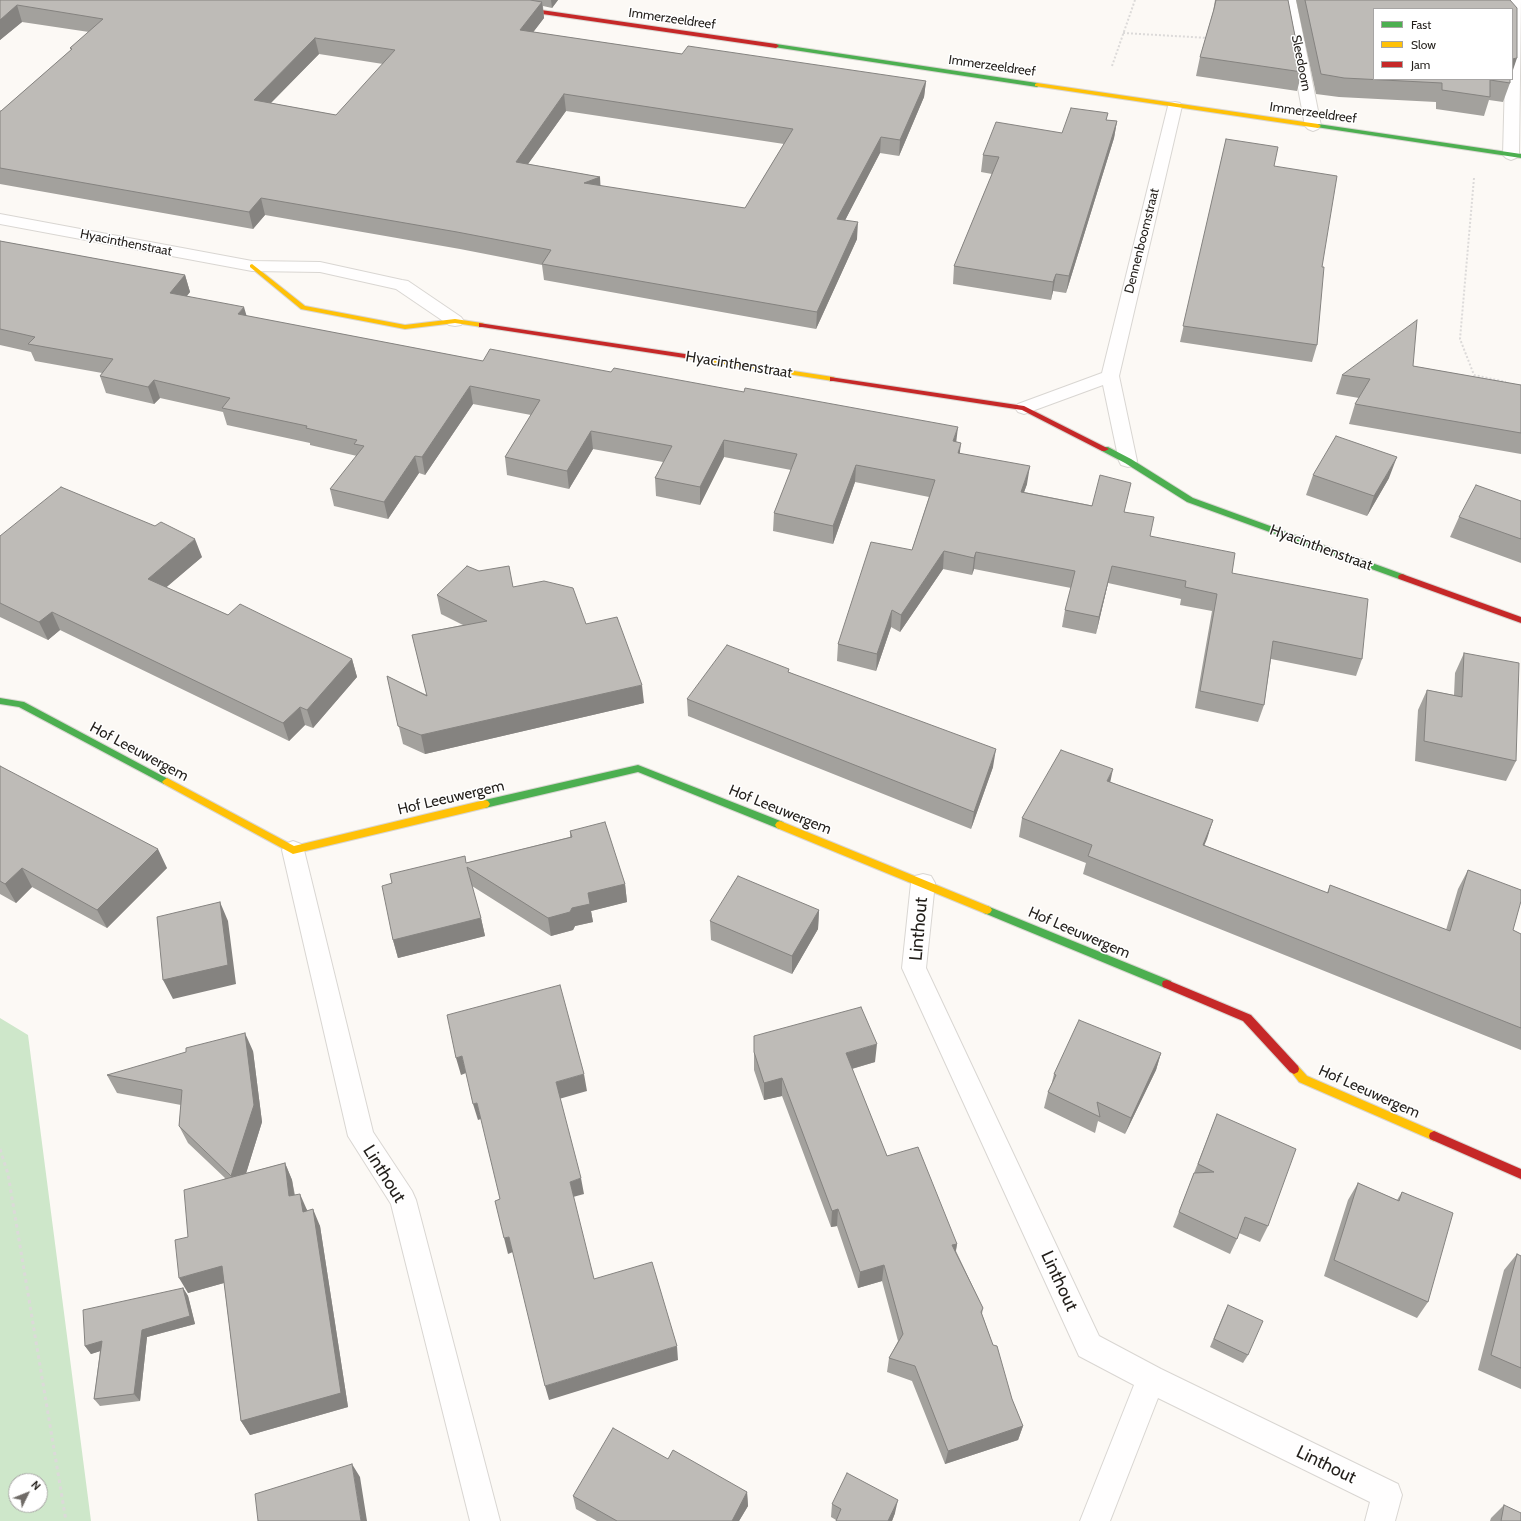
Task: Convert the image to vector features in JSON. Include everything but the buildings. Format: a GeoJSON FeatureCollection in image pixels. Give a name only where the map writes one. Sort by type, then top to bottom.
{"type":"FeatureCollection","features":[{"type":"Feature","properties":{"kind":"street","name":"Immerzeeldreef"},"geometry":{"type":"LineString","coordinates":[[460,0],[1516,156]]}},
{"type":"Feature","properties":{"kind":"street","name":"Sleedoorn"},"geometry":{"type":"LineString","coordinates":[[1289,0],[1313,126]]}},
{"type":"Feature","properties":{"kind":"street"},"geometry":{"type":"LineString","coordinates":[[1514,0],[1516,156]]}},
{"type":"Feature","properties":{"kind":"street","name":"Dennenboomstraat"},"geometry":{"type":"LineString","coordinates":[[1110,376],[1175,106]]}},
{"type":"Feature","properties":{"kind":"street","name":"Hyacinthenstraat"},"geometry":{"type":"LineString","coordinates":[[0,219],[252,266],[320,267],[402,285],[455,321]]}},
{"type":"Feature","properties":{"kind":"street","name":"Hyacinthenstraat"},"geometry":{"type":"LineString","coordinates":[[252,266],[303,308],[405,327],[455,321],[1024,408],[1128,461],[1190,500],[1521,620]]}},
{"type":"Feature","properties":{"kind":"street"},"geometry":{"type":"LineString","coordinates":[[1110,376],[1128,461]]}},
{"type":"Feature","properties":{"kind":"street","name":"Hyacinthenstraat"},"geometry":{"type":"LineString","coordinates":[[1024,408],[1110,376]]}},
{"type":"Feature","properties":{"kind":"street","name":"Hof Leeuwergem"},"geometry":{"type":"LineString","coordinates":[[0,701],[21,704],[293,850],[638,768],[923,883],[1247,1018],[1303,1078],[1521,1174]]}},
{"type":"Feature","properties":{"kind":"street","name":"Linthout"},"geometry":{"type":"LineString","coordinates":[[293,850],[361,1136],[403,1200],[485,1521]]}},
{"type":"Feature","properties":{"kind":"street","name":"Linthout"},"geometry":{"type":"LineString","coordinates":[[923,883],[914,968],[1089,1346],[1387,1495],[1380,1521]]}},
{"type":"Feature","properties":{"kind":"street"},"geometry":{"type":"LineString","coordinates":[[1095,1521],[1151,1378]]}},
{"type":"Feature","properties":{"kind":"path"},"geometry":{"type":"LineString","coordinates":[[1101,95],[1135,0]]}},
{"type":"Feature","properties":{"kind":"path"},"geometry":{"type":"LineString","coordinates":[[1123,33],[1210,38]]}},
{"type":"Feature","properties":{"kind":"path"},"geometry":{"type":"LineString","coordinates":[[1476,150],[1460,339],[1474,375],[1508,383]]}},
{"type":"Feature","properties":{"kind":"path"},"geometry":{"type":"LineString","coordinates":[[0,1149],[8,1174],[66,1521]]}},
{"type":"Feature","properties":{"kind":"green space"},"geometry":{"type":"Polygon","coordinates":[[[0,1018],[28,1035],[91,1521],[0,1521],[0,1018]]]}},
{"type":"Feature","properties":{"kind":"traffic: fast"},"geometry":{"type":"LineString","coordinates":[[776,46],[1037,85]]}},
{"type":"Feature","properties":{"kind":"traffic: fast"},"geometry":{"type":"LineString","coordinates":[[1318,126],[1521,156]]}},
{"type":"Feature","properties":{"kind":"traffic: fast"},"geometry":{"type":"LineString","coordinates":[[1105,449],[1128,461],[1190,500],[1402,577]]}},
{"type":"Feature","properties":{"kind":"traffic: fast"},"geometry":{"type":"LineString","coordinates":[[0,701],[21,704],[167,782]]}},
{"type":"Feature","properties":{"kind":"traffic: fast"},"geometry":{"type":"LineString","coordinates":[[485,804],[638,768],[780,825]]}},
{"type":"Feature","properties":{"kind":"traffic: fast"},"geometry":{"type":"LineString","coordinates":[[987,910],[1167,984]]}},
{"type":"Feature","properties":{"kind":"traffic: slow"},"geometry":{"type":"LineString","coordinates":[[1037,85],[1318,126]]}},
{"type":"Feature","properties":{"kind":"traffic: slow"},"geometry":{"type":"LineString","coordinates":[[252,266],[303,308],[405,327],[455,321],[482,325]]}},
{"type":"Feature","properties":{"kind":"traffic: slow"},"geometry":{"type":"LineString","coordinates":[[685,356],[833,379]]}},
{"type":"Feature","properties":{"kind":"traffic: slow"},"geometry":{"type":"LineString","coordinates":[[167,782],[293,850],[485,804]]}},
{"type":"Feature","properties":{"kind":"traffic: slow"},"geometry":{"type":"LineString","coordinates":[[780,825],[987,910]]}},
{"type":"Feature","properties":{"kind":"traffic: slow"},"geometry":{"type":"LineString","coordinates":[[1294,1069],[1303,1079],[1434,1136]]}},
{"type":"Feature","properties":{"kind":"traffic: jam"},"geometry":{"type":"LineString","coordinates":[[460,0],[776,46]]}},
{"type":"Feature","properties":{"kind":"traffic: jam"},"geometry":{"type":"LineString","coordinates":[[482,325],[685,356]]}},
{"type":"Feature","properties":{"kind":"traffic: jam"},"geometry":{"type":"LineString","coordinates":[[833,379],[1024,408],[1105,449]]}},
{"type":"Feature","properties":{"kind":"traffic: jam"},"geometry":{"type":"LineString","coordinates":[[1402,577],[1521,620]]}},
{"type":"Feature","properties":{"kind":"traffic: jam"},"geometry":{"type":"LineString","coordinates":[[1167,984],[1247,1018],[1294,1069]]}},
{"type":"Feature","properties":{"kind":"traffic: jam"},"geometry":{"type":"LineString","coordinates":[[1434,1136],[1521,1174]]}}]}
